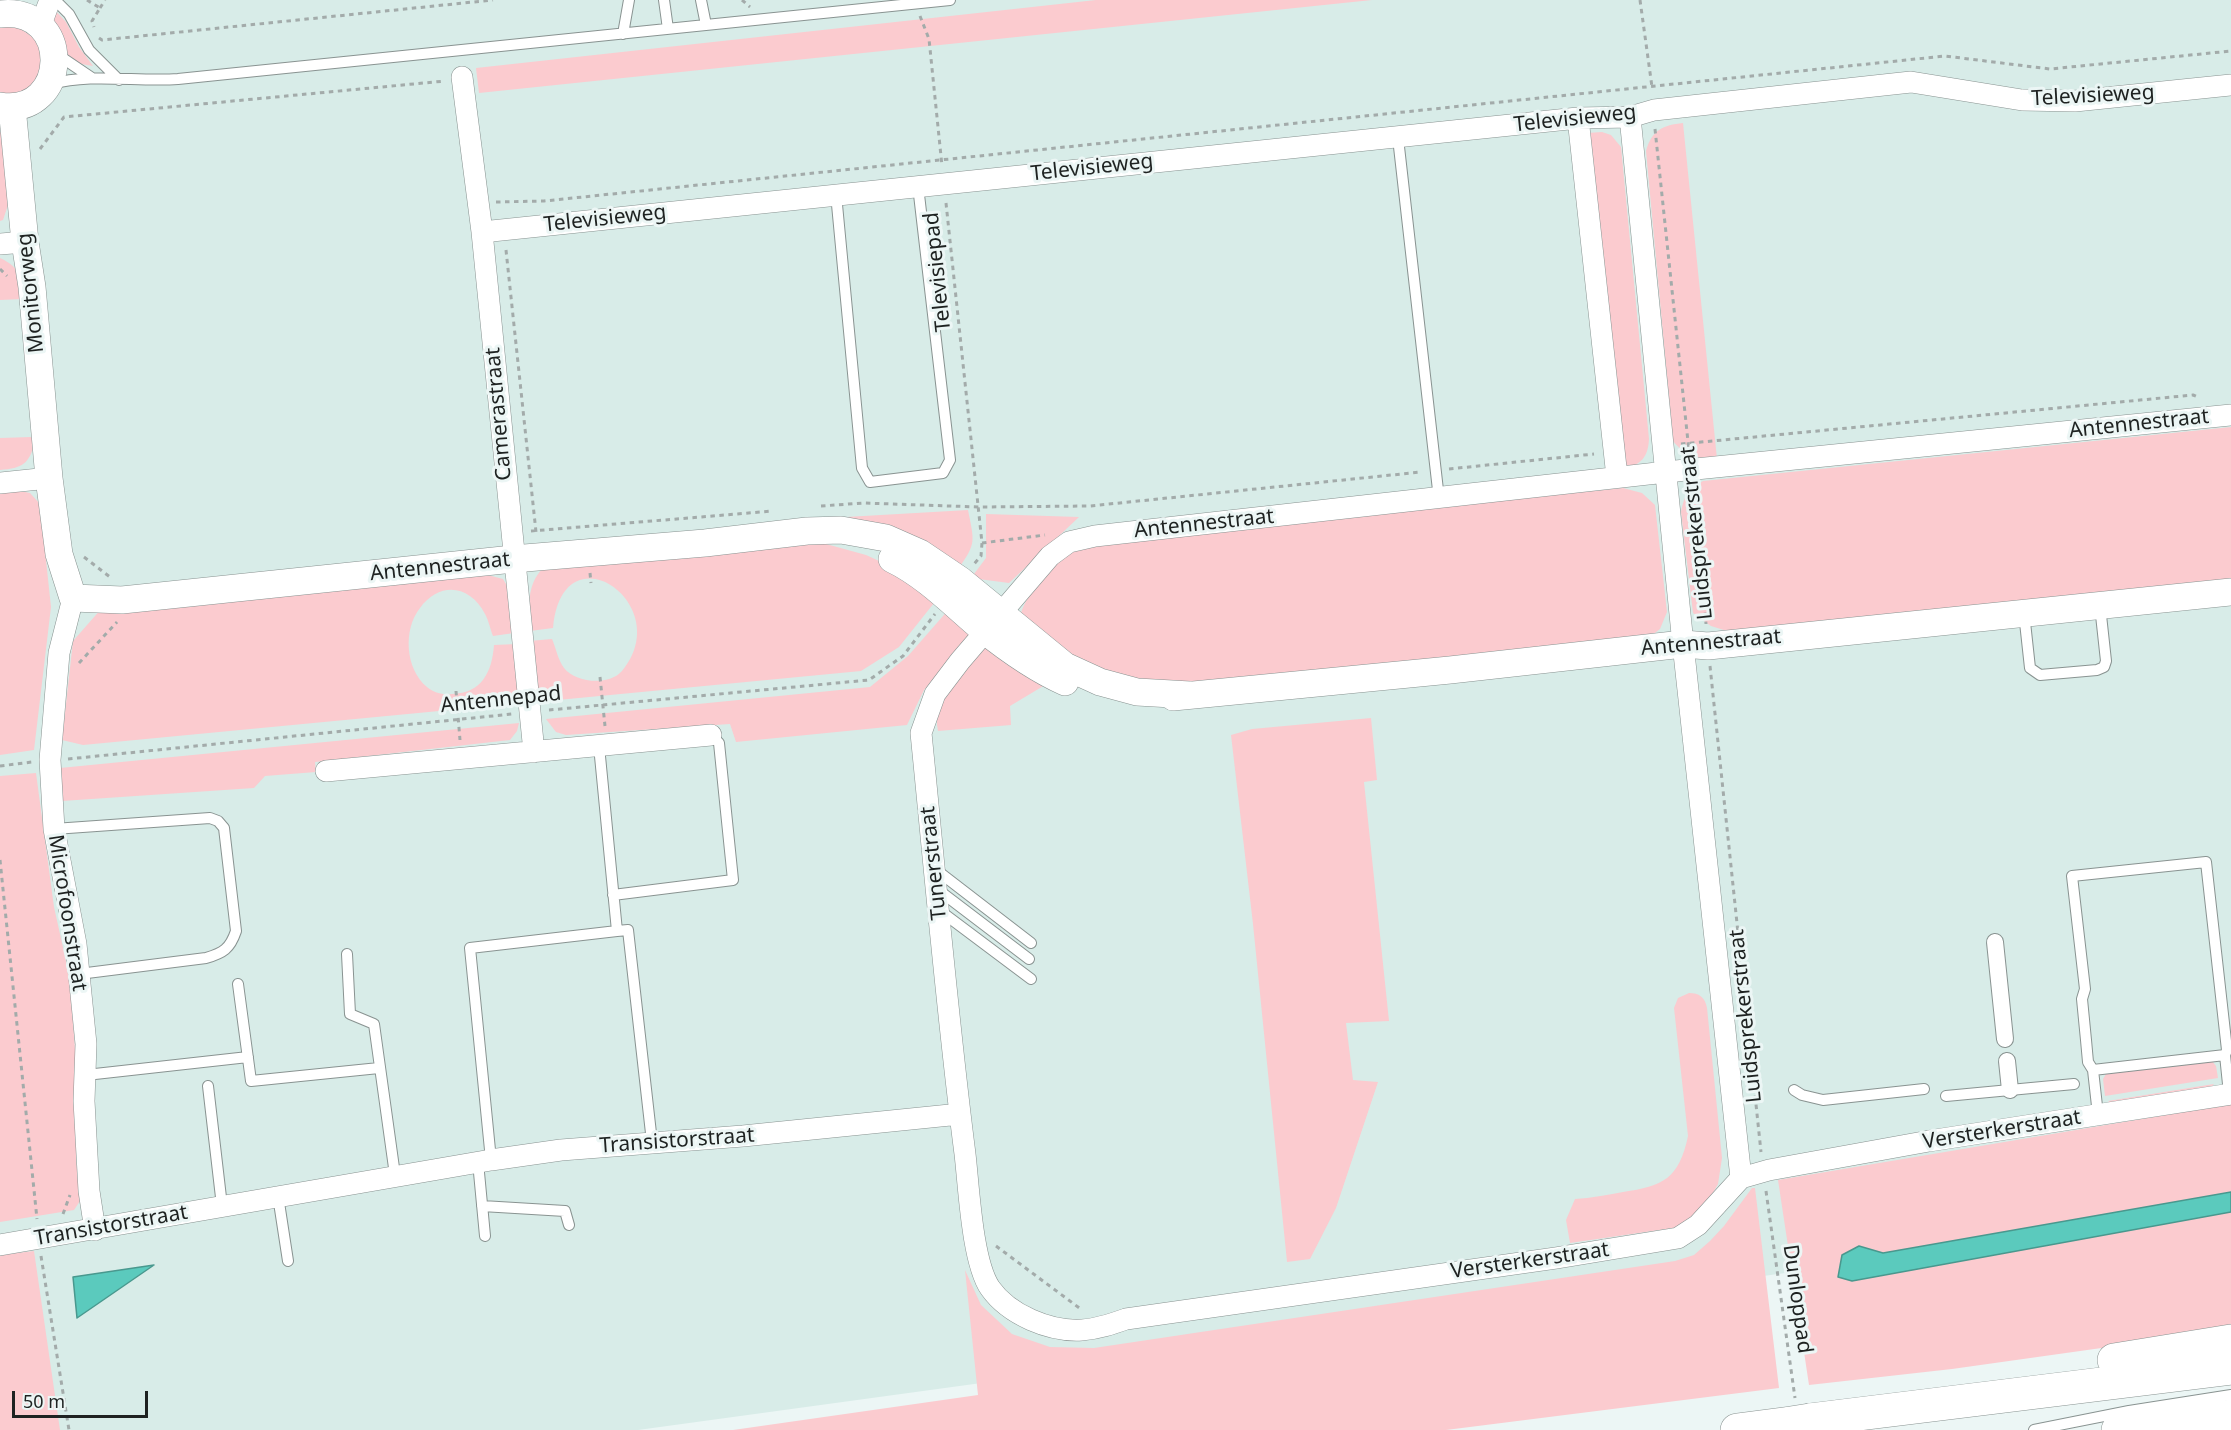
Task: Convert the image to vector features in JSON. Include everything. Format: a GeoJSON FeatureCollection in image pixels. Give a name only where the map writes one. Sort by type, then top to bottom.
{"type":"FeatureCollection","features":[{"type":"Feature","properties":{"kind":"highway"},"geometry":{"type":"LineString","coordinates":[[1939,1403],[2089,1365],[2231,1341]]}},
{"type":"Feature","properties":{"kind":"highway"},"geometry":{"type":"LineString","coordinates":[[1737,1430],[1799,1417],[1939,1403],[2231,1368]]}},
{"type":"Feature","properties":{"kind":"highway"},"geometry":{"type":"LineString","coordinates":[[2118,1430],[2231,1416]]}},
{"type":"Feature","properties":{"kind":"street"},"geometry":{"type":"LineString","coordinates":[[6,107],[30,102],[48,85],[54,67],[47,38],[50,0]]}},
{"type":"Feature","properties":{"kind":"street"},"geometry":{"type":"LineString","coordinates":[[15,10],[47,38]]}},
{"type":"Feature","properties":{"kind":"street","name":"Camerastraat"},"geometry":{"type":"LineString","coordinates":[[462,77],[482,232],[511,531],[526,559],[534,752]]}},
{"type":"Feature","properties":{"kind":"street","name":"Televisieweg"},"geometry":{"type":"LineString","coordinates":[[482,232],[1578,118],[1630,117],[1654,110],[1911,82],[2022,100],[2075,101],[2231,85]]}},
{"type":"Feature","properties":{"kind":"street","name":"Monitorweg"},"geometry":{"type":"LineString","coordinates":[[6,107],[12,243],[32,286],[49,478],[59,554],[73,598]]}},
{"type":"Feature","properties":{"kind":"street","name":"Luidsprekerstraat"},"geometry":{"type":"LineString","coordinates":[[1630,117],[1666,472],[1696,645],[1741,1178]]}},
{"type":"Feature","properties":{"kind":"street"},"geometry":{"type":"LineString","coordinates":[[1578,118],[1617,477]]}},
{"type":"Feature","properties":{"kind":"street","name":"Antennestraat"},"geometry":{"type":"LineString","coordinates":[[993,622],[1050,556],[1069,542],[1095,536],[1439,499],[1617,477],[2231,415]]}},
{"type":"Feature","properties":{"kind":"street"},"geometry":{"type":"LineString","coordinates":[[0,483],[49,478]]}},
{"type":"Feature","properties":{"kind":"street","name":"Antennestraat"},"geometry":{"type":"LineString","coordinates":[[73,598],[122,600],[807,531],[841,530],[886,538],[920,553],[954,589],[993,622],[1065,666],[1100,682],[1137,692],[1190,695],[2231,592]]}},
{"type":"Feature","properties":{"kind":"street","name":"Microfoonstraat"},"geometry":{"type":"LineString","coordinates":[[73,598],[59,653],[58,760],[54,829],[76,944],[87,1075],[84,1101],[89,1191],[95,1230]]}},
{"type":"Feature","properties":{"kind":"street","name":"Tunerstraat"},"geometry":{"type":"LineString","coordinates":[[960,1113],[921,733],[935,694],[993,622]]}},
{"type":"Feature","properties":{"kind":"street"},"geometry":{"type":"LineString","coordinates":[[326,771],[711,735]]}},
{"type":"Feature","properties":{"kind":"street"},"geometry":{"type":"LineString","coordinates":[[1995,942],[2005,1039]]}},
{"type":"Feature","properties":{"kind":"street"},"geometry":{"type":"LineString","coordinates":[[2007,1060],[2010,1090]]}},
{"type":"Feature","properties":{"kind":"street","name":"Versterkerstraat"},"geometry":{"type":"LineString","coordinates":[[960,1113],[983,1238],[979,1259],[990,1287],[1009,1307],[1033,1321],[1061,1329],[1082,1330],[1103,1327],[1126,1319],[1556,1258],[1678,1238],[1698,1225],[1741,1178],[1929,1141],[2230,1094]]}},
{"type":"Feature","properties":{"kind":"street","name":"Transistorstraat"},"geometry":{"type":"LineString","coordinates":[[0,1245],[40,1228],[95,1230],[395,1175],[561,1150],[743,1136],[960,1113]]}},
{"type":"Feature","properties":{"kind":"lane"},"geometry":{"type":"LineString","coordinates":[[55,0],[69,14],[89,50],[119,80]]}},
{"type":"Feature","properties":{"kind":"lane"},"geometry":{"type":"LineString","coordinates":[[623,34],[629,0]]}},
{"type":"Feature","properties":{"kind":"lane"},"geometry":{"type":"LineString","coordinates":[[664,0],[668,29]]}},
{"type":"Feature","properties":{"kind":"lane"},"geometry":{"type":"LineString","coordinates":[[701,0],[706,25]]}},
{"type":"Feature","properties":{"kind":"lane"},"geometry":{"type":"LineString","coordinates":[[48,85],[92,78],[150,81],[178,79],[950,0]]}},
{"type":"Feature","properties":{"kind":"lane"},"geometry":{"type":"LineString","coordinates":[[47,38],[64,60],[92,78]]}},
{"type":"Feature","properties":{"kind":"lane"},"geometry":{"type":"LineString","coordinates":[[1398,138],[1439,499]]}},
{"type":"Feature","properties":{"kind":"lane"},"geometry":{"type":"LineString","coordinates":[[836,195],[862,468],[870,482],[943,473],[950,460],[918,186]]}},
{"type":"Feature","properties":{"kind":"lane"},"geometry":{"type":"LineString","coordinates":[[2024,613],[2030,668],[2033,672],[2040,675],[2097,670],[2104,667],[2106,661],[2100,605]]}},
{"type":"Feature","properties":{"kind":"lane"},"geometry":{"type":"LineString","coordinates":[[614,895],[733,880],[719,743],[711,735]]}},
{"type":"Feature","properties":{"kind":"lane"},"geometry":{"type":"LineString","coordinates":[[602,746],[617,931]]}},
{"type":"Feature","properties":{"kind":"lane"},"geometry":{"type":"LineString","coordinates":[[54,829],[210,818],[218,821],[224,828],[236,931],[232,943],[223,953],[206,958],[79,974]]}},
{"type":"Feature","properties":{"kind":"lane"},"geometry":{"type":"LineString","coordinates":[[2098,1115],[2093,1070],[2088,1062],[2082,999],[2085,989],[2072,876],[2206,862],[2230,1094]]}},
{"type":"Feature","properties":{"kind":"lane"},"geometry":{"type":"LineString","coordinates":[[937,889],[1031,943]]}},
{"type":"Feature","properties":{"kind":"lane"},"geometry":{"type":"LineString","coordinates":[[937,889],[1029,958]]}},
{"type":"Feature","properties":{"kind":"lane"},"geometry":{"type":"LineString","coordinates":[[937,889],[1031,980]]}},
{"type":"Feature","properties":{"kind":"lane"},"geometry":{"type":"LineString","coordinates":[[485,1236],[482,1206],[485,1161],[470,948],[628,930],[652,1142]]}},
{"type":"Feature","properties":{"kind":"lane"},"geometry":{"type":"LineString","coordinates":[[347,954],[350,1014],[374,1024],[395,1175]]}},
{"type":"Feature","properties":{"kind":"lane"},"geometry":{"type":"LineString","coordinates":[[238,984],[251,1081],[380,1068]]}},
{"type":"Feature","properties":{"kind":"lane"},"geometry":{"type":"LineString","coordinates":[[2093,1070],[2225,1055]]}},
{"type":"Feature","properties":{"kind":"lane"},"geometry":{"type":"LineString","coordinates":[[87,1075],[248,1057]]}},
{"type":"Feature","properties":{"kind":"lane"},"geometry":{"type":"LineString","coordinates":[[1946,1096],[2074,1084]]}},
{"type":"Feature","properties":{"kind":"lane"},"geometry":{"type":"LineString","coordinates":[[208,1086],[222,1206]]}},
{"type":"Feature","properties":{"kind":"lane"},"geometry":{"type":"LineString","coordinates":[[1794,1090],[1802,1095],[1823,1100],[1924,1089]]}},
{"type":"Feature","properties":{"kind":"lane"},"geometry":{"type":"LineString","coordinates":[[278,1196],[288,1261]]}},
{"type":"Feature","properties":{"kind":"lane"},"geometry":{"type":"LineString","coordinates":[[482,1206],[565,1211],[568,1225]]}},
{"type":"Feature","properties":{"kind":"lane"},"geometry":{"type":"LineString","coordinates":[[2034,1430],[2129,1411],[2231,1395]]}},
{"type":"Feature","properties":{"kind":"path"},"geometry":{"type":"LineString","coordinates":[[87,0],[100,8]]}},
{"type":"Feature","properties":{"kind":"path"},"geometry":{"type":"LineString","coordinates":[[105,0],[92,21],[95,34],[102,40],[493,0]]}},
{"type":"Feature","properties":{"kind":"path","name":"Luidsprekerstraat"},"geometry":{"type":"LineString","coordinates":[[1640,0],[1654,110],[1688,443],[1694,469],[1696,645],[1763,1173]]}},
{"type":"Feature","properties":{"kind":"path","name":"Televisiepad"},"geometry":{"type":"LineString","coordinates":[[916,3],[929,39],[982,543]]}},
{"type":"Feature","properties":{"kind":"path"},"geometry":{"type":"LineString","coordinates":[[34,155],[64,117],[462,77]]}},
{"type":"Feature","properties":{"kind":"path"},"geometry":{"type":"LineString","coordinates":[[502,202],[536,531],[526,559]]}},
{"type":"Feature","properties":{"kind":"path"},"geometry":{"type":"LineString","coordinates":[[1665,446],[2193,395],[2209,401]]}},
{"type":"Feature","properties":{"kind":"path"},"geometry":{"type":"LineString","coordinates":[[821,506],[864,502],[979,507],[1090,506],[1614,452]]}},
{"type":"Feature","properties":{"kind":"path"},"geometry":{"type":"LineString","coordinates":[[511,531],[536,531],[778,510]]}},
{"type":"Feature","properties":{"kind":"path"},"geometry":{"type":"LineString","coordinates":[[954,589],[981,556],[982,543],[1054,534],[1069,542]]}},
{"type":"Feature","properties":{"kind":"path"},"geometry":{"type":"LineString","coordinates":[[79,663],[125,614],[122,585],[84,557]]}},
{"type":"Feature","properties":{"kind":"path","name":"Antennepad"},"geometry":{"type":"LineString","coordinates":[[0,766],[869,680],[903,656],[954,589]]}},
{"type":"Feature","properties":{"kind":"path"},"geometry":{"type":"LineString","coordinates":[[600,677],[603,705],[602,746]]}},
{"type":"Feature","properties":{"kind":"path"},"geometry":{"type":"LineString","coordinates":[[456,691],[461,759]]}},
{"type":"Feature","properties":{"kind":"path"},"geometry":{"type":"LineString","coordinates":[[58,760],[68,748]]}},
{"type":"Feature","properties":{"kind":"path"},"geometry":{"type":"LineString","coordinates":[[0,860],[40,1228],[69,1430]]}},
{"type":"Feature","properties":{"kind":"path","name":"Dunloppad"},"geometry":{"type":"LineString","coordinates":[[1763,1173],[1799,1417]]}},
{"type":"Feature","properties":{"kind":"path"},"geometry":{"type":"LineString","coordinates":[[58,1217],[64,1214],[70,1193],[89,1191]]}},
{"type":"Feature","properties":{"kind":"path"},"geometry":{"type":"LineString","coordinates":[[983,1238],[1086,1313]]}},
{"type":"Feature","properties":{"kind":"shaded area"},"geometry":{"type":"Polygon","coordinates":[[[0,0],[2231,0],[2231,1212],[638,1430],[0,1430],[0,0]]]}},
{"type":"Feature","properties":{"kind":"shaded area"},"geometry":{"type":"Polygon","coordinates":[[[1096,0],[1372,0],[479,93],[476,68],[1096,0]]]}},
{"type":"Feature","properties":{"kind":"shaded area"},"geometry":{"type":"Polygon","coordinates":[[[53,8],[66,22],[79,47],[93,66],[83,64],[69,56],[54,29],[53,8]]]}},
{"type":"Feature","properties":{"kind":"shaded area"},"geometry":{"type":"Polygon","coordinates":[[[0,25],[15,25],[40,42],[44,67],[26,92],[0,96],[0,25]]]}},
{"type":"Feature","properties":{"kind":"shaded area"},"geometry":{"type":"Polygon","coordinates":[[[1683,123],[1717,459],[1692,456],[1673,441],[1646,151],[1655,133],[1664,127],[1683,123]]]}},
{"type":"Feature","properties":{"kind":"shaded area"},"geometry":{"type":"Polygon","coordinates":[[[0,132],[2,133],[10,199],[3,220],[0,221],[0,132]]]}},
{"type":"Feature","properties":{"kind":"shaded area"},"geometry":{"type":"Polygon","coordinates":[[[1602,132],[1611,135],[1621,147],[1649,439],[1643,459],[1624,469],[1587,133],[1602,132]]]}},
{"type":"Feature","properties":{"kind":"shaded area"},"geometry":{"type":"Polygon","coordinates":[[[0,258],[19,274],[23,299],[0,300],[0,258]]]}},
{"type":"Feature","properties":{"kind":"shaded area"},"geometry":{"type":"Polygon","coordinates":[[[2231,427],[2231,579],[1727,631],[1711,626],[1693,613],[1681,512],[1688,493],[1703,481],[2231,427]]]}},
{"type":"Feature","properties":{"kind":"shaded area"},"geometry":{"type":"Polygon","coordinates":[[[31,437],[35,442],[24,464],[0,470],[0,438],[31,437]]]}},
{"type":"Feature","properties":{"kind":"shaded area"},"geometry":{"type":"Polygon","coordinates":[[[1623,488],[1642,493],[1655,505],[1667,612],[1660,629],[1651,636],[1172,688],[1133,682],[1068,655],[1021,613],[1035,588],[1050,569],[1066,555],[1110,540],[1623,488]]]}},
{"type":"Feature","properties":{"kind":"shaded area"},"geometry":{"type":"Polygon","coordinates":[[[15,490],[30,493],[40,504],[51,607],[34,750],[0,755],[0,491],[15,490]]]}},
{"type":"Feature","properties":{"kind":"shaded area"},"geometry":{"type":"Polygon","coordinates":[[[968,510],[972,529],[971,547],[958,569],[891,529],[846,517],[968,510]]]}},
{"type":"Feature","properties":{"kind":"shaded area"},"geometry":{"type":"Polygon","coordinates":[[[986,514],[1079,517],[1009,583],[971,578],[986,558],[986,514]]]}},
{"type":"Feature","properties":{"kind":"shaded area"},"geometry":{"type":"Polygon","coordinates":[[[808,539],[866,555],[912,576],[938,598],[899,647],[861,671],[537,702],[529,641],[552,639],[564,668],[576,677],[593,681],[609,679],[622,671],[635,646],[636,622],[627,601],[612,586],[594,579],[575,582],[561,598],[553,628],[530,631],[531,589],[544,567],[808,539]]]}},
{"type":"Feature","properties":{"kind":"shaded area"},"geometry":{"type":"Polygon","coordinates":[[[484,574],[503,579],[509,589],[514,633],[493,636],[488,619],[479,604],[463,592],[445,590],[436,593],[420,608],[411,627],[409,649],[414,670],[430,689],[436,692],[462,693],[471,690],[484,679],[491,664],[494,645],[517,644],[523,703],[83,745],[62,740],[73,641],[102,608],[484,574]]]}},
{"type":"Feature","properties":{"kind":"shaded area"},"geometry":{"type":"Polygon","coordinates":[[[950,608],[972,634],[924,690],[907,725],[736,742],[730,724],[566,735],[556,732],[546,719],[870,687],[908,656],[950,608]]]}},
{"type":"Feature","properties":{"kind":"shaded area"},"geometry":{"type":"Polygon","coordinates":[[[984,648],[996,649],[1045,685],[1010,706],[1011,725],[938,731],[939,707],[944,696],[959,675],[984,648]]]}},
{"type":"Feature","properties":{"kind":"shaded area"},"geometry":{"type":"Polygon","coordinates":[[[1371,718],[1377,780],[1364,782],[1389,1021],[1346,1023],[1353,1080],[1378,1082],[1336,1208],[1310,1259],[1287,1262],[1253,924],[1231,735],[1252,729],[1371,718]]]}},
{"type":"Feature","properties":{"kind":"shaded area"},"geometry":{"type":"Polygon","coordinates":[[[519,723],[517,731],[510,740],[315,762],[316,772],[265,776],[254,788],[62,801],[60,768],[519,723]]]}},
{"type":"Feature","properties":{"kind":"shaded area"},"geometry":{"type":"Polygon","coordinates":[[[36,773],[54,907],[70,979],[76,1063],[76,1159],[80,1201],[74,1210],[0,1222],[0,776],[36,773]]]}},
{"type":"Feature","properties":{"kind":"shaded area"},"geometry":{"type":"Polygon","coordinates":[[[1689,993],[1701,996],[1707,1008],[1722,1158],[1718,1184],[1708,1202],[1682,1225],[1570,1243],[1566,1220],[1575,1199],[1649,1187],[1667,1178],[1680,1162],[1688,1136],[1674,1008],[1678,998],[1689,993]]]}},
{"type":"Feature","properties":{"kind":"shaded area"},"geometry":{"type":"Polygon","coordinates":[[[2212,1061],[2216,1066],[2218,1078],[2105,1096],[2103,1079],[2106,1074],[2212,1061]]]}},
{"type":"Feature","properties":{"kind":"shaded area"},"geometry":{"type":"Polygon","coordinates":[[[2214,1084],[2209,1090],[2114,1106],[2108,1101],[2214,1084]]]}},
{"type":"Feature","properties":{"kind":"shaded area"},"geometry":{"type":"Polygon","coordinates":[[[2231,1104],[2231,1192],[1883,1253],[1859,1246],[1838,1277],[1852,1281],[2231,1212],[2231,1327],[2194,1335],[1952,1369],[1809,1385],[1778,1180],[2231,1104]]]}},
{"type":"Feature","properties":{"kind":"shaded area"},"geometry":{"type":"Polygon","coordinates":[[[1752,1188],[1755,1188],[1779,1388],[1446,1430],[733,1430],[978,1395],[965,1270],[981,1305],[1012,1334],[1050,1347],[1094,1348],[1675,1261],[1694,1255],[1710,1241],[1752,1188]]]}},
{"type":"Feature","properties":{"kind":"shaded area"},"geometry":{"type":"Polygon","coordinates":[[[2231,1192],[2231,1212],[1852,1281],[1838,1277],[1842,1255],[1859,1246],[1883,1253],[2231,1192]]]}},
{"type":"Feature","properties":{"kind":"shaded area"},"geometry":{"type":"Polygon","coordinates":[[[34,1251],[60,1430],[0,1430],[0,1255],[34,1251]]]}},
{"type":"Feature","properties":{"kind":"shaded area"},"geometry":{"type":"Polygon","coordinates":[[[154,1265],[77,1318],[73,1277],[154,1265]]]}}]}
